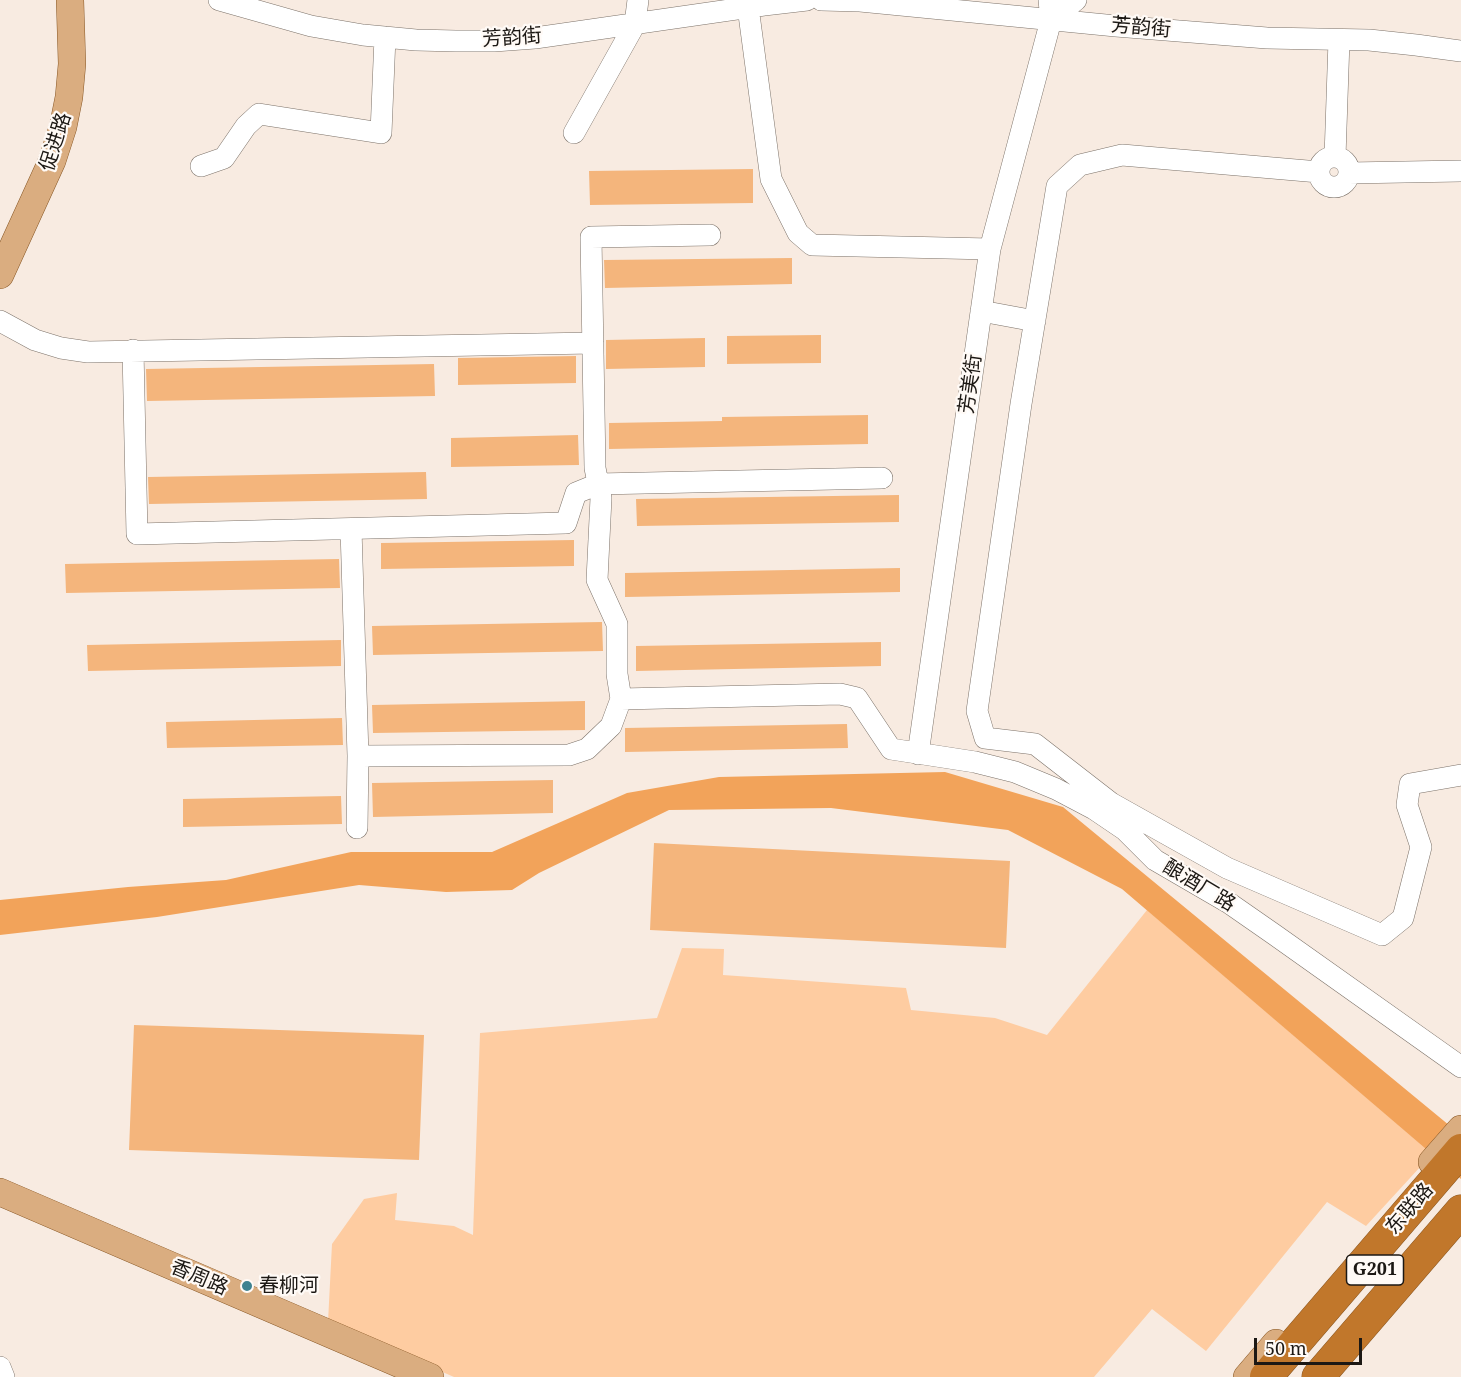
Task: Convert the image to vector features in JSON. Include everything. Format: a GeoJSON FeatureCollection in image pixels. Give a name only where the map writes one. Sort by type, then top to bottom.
{"type":"FeatureCollection","features":[{"type":"Feature","properties":{"kind":"highway","name":"G201"},"geometry":{"type":"LineString","coordinates":[[1299,1372],[1452,1164]]}},
{"type":"Feature","properties":{"kind":"highway","name":"东联路"},"geometry":{"type":"LineString","coordinates":[[1266,1377],[1452,1164]]}},
{"type":"Feature","properties":{"kind":"highway","name":"东联路"},"geometry":{"type":"LineString","coordinates":[[1299,1372],[1461,1211]]}},
{"type":"Feature","properties":{"kind":"highway","name":"G201"},"geometry":{"type":"LineString","coordinates":[[1335,1377],[1461,1231]]}},
{"type":"Feature","properties":{"kind":"main road","name":"促进路"},"geometry":{"type":"LineString","coordinates":[[0,239],[51,123],[57,95],[59,63],[57,0]]}},
{"type":"Feature","properties":{"kind":"main road","name":"促进路"},"geometry":{"type":"LineString","coordinates":[[0,275],[52,161],[63,127],[69,98],[72,64],[70,0]]}},
{"type":"Feature","properties":{"kind":"main road"},"geometry":{"type":"LineString","coordinates":[[1247,1377],[1452,1164],[1461,1129]]}},
{"type":"Feature","properties":{"kind":"main road","name":"香周路"},"geometry":{"type":"LineString","coordinates":[[0,1192],[430,1377]]}},
{"type":"Feature","properties":{"kind":"main road","name":"香周路"},"geometry":{"type":"LineString","coordinates":[[0,1209],[394,1377]]}},
{"type":"Feature","properties":{"kind":"street","name":"芳韵街"},"geometry":{"type":"LineString","coordinates":[[219,0],[311,26],[363,35],[416,40],[494,41],[535,38],[807,0]]}},
{"type":"Feature","properties":{"kind":"street"},"geometry":{"type":"LineString","coordinates":[[574,133],[635,24],[638,0]]}},
{"type":"Feature","properties":{"kind":"street","name":"芳韵街"},"geometry":{"type":"LineString","coordinates":[[821,0],[1050,10],[1116,26],[1267,38],[1381,41],[1461,51]]}},
{"type":"Feature","properties":{"kind":"street"},"geometry":{"type":"LineString","coordinates":[[1050,10],[1076,0]]}},
{"type":"Feature","properties":{"kind":"street"},"geometry":{"type":"LineString","coordinates":[[748,7],[771,179],[798,233],[812,245],[990,249]]}},
{"type":"Feature","properties":{"kind":"street","name":"芳美街"},"geometry":{"type":"LineString","coordinates":[[918,754],[990,249],[1050,10]]}},
{"type":"Feature","properties":{"kind":"street"},"geometry":{"type":"LineString","coordinates":[[201,166],[224,158],[246,126],[259,114],[381,133],[385,37]]}},
{"type":"Feature","properties":{"kind":"street"},"geometry":{"type":"LineString","coordinates":[[1335,157],[1339,40]]}},
{"type":"Feature","properties":{"kind":"street"},"geometry":{"type":"LineString","coordinates":[[1319,172],[1122,155],[1080,165],[1057,186],[1019,415],[977,711],[985,738],[1035,744],[1111,802],[1227,868],[1382,935],[1403,918],[1421,847],[1407,805],[1410,784],[1461,775]]}},
{"type":"Feature","properties":{"kind":"street"},"geometry":{"type":"LineString","coordinates":[[1335,157],[1344,160],[1349,173],[1345,182],[1331,187],[1323,181],[1319,172],[1323,163],[1335,157]]}},
{"type":"Feature","properties":{"kind":"street"},"geometry":{"type":"LineString","coordinates":[[1349,173],[1461,171]]}},
{"type":"Feature","properties":{"kind":"street"},"geometry":{"type":"LineString","coordinates":[[358,756],[569,755],[587,749],[611,726],[621,699],[617,674],[617,624],[597,580],[601,498],[595,468],[591,237],[710,235]]}},
{"type":"Feature","properties":{"kind":"street"},"geometry":{"type":"LineString","coordinates":[[981,311],[1035,321]]}},
{"type":"Feature","properties":{"kind":"street"},"geometry":{"type":"LineString","coordinates":[[0,321],[35,340],[62,348],[88,352],[593,343]]}},
{"type":"Feature","properties":{"kind":"street"},"geometry":{"type":"LineString","coordinates":[[133,350],[137,534],[566,523],[576,493],[598,484],[882,478]]}},
{"type":"Feature","properties":{"kind":"street"},"geometry":{"type":"LineString","coordinates":[[351,529],[358,756],[357,828]]}},
{"type":"Feature","properties":{"kind":"street","name":"酿酒厂路"},"geometry":{"type":"LineString","coordinates":[[621,699],[840,694],[857,698],[891,749],[975,762],[1015,772],[1056,789],[1094,809],[1125,830],[1155,860],[1229,903],[1266,928],[1461,1067]]}},
{"type":"Feature","properties":{"kind":"street"},"geometry":{"type":"LineString","coordinates":[[0,1367],[4,1377]]}},
{"type":"Feature","properties":{"kind":"shaded area"},"geometry":{"type":"Polygon","coordinates":[[[945,772],[1063,807],[1461,1135],[1461,1179],[1122,889],[1008,830],[831,808],[669,810],[539,873],[512,890],[446,892],[359,885],[157,917],[0,935],[0,900],[226,880],[351,852],[492,852],[627,793],[719,777],[945,772]]]}},
{"type":"Feature","properties":{"kind":"shaded area"},"geometry":{"type":"Polygon","coordinates":[[[1147,910],[1432,1154],[1366,1226],[1327,1202],[1206,1351],[1152,1309],[1094,1377],[454,1377],[328,1322],[332,1244],[364,1199],[397,1193],[395,1220],[454,1226],[473,1235],[480,1033],[657,1018],[682,948],[724,949],[723,975],[906,988],[911,1010],[995,1018],[1047,1035],[1147,910]]]}},
{"type":"Feature","properties":{"kind":"building"},"geometry":{"type":"Polygon","coordinates":[[[753,169],[753,203],[590,205],[589,171],[753,169]]]}},
{"type":"Feature","properties":{"kind":"building"},"geometry":{"type":"Polygon","coordinates":[[[792,258],[792,284],[605,288],[604,260],[792,258]]]}},
{"type":"Feature","properties":{"kind":"building"},"geometry":{"type":"Polygon","coordinates":[[[821,335],[821,363],[727,364],[727,336],[821,335]]]}},
{"type":"Feature","properties":{"kind":"building"},"geometry":{"type":"Polygon","coordinates":[[[705,338],[705,367],[606,369],[606,340],[705,338]]]}},
{"type":"Feature","properties":{"kind":"building"},"geometry":{"type":"Polygon","coordinates":[[[576,356],[576,383],[458,385],[458,358],[576,356]]]}},
{"type":"Feature","properties":{"kind":"building"},"geometry":{"type":"Polygon","coordinates":[[[434,364],[435,396],[147,401],[146,369],[434,364]]]}},
{"type":"Feature","properties":{"kind":"building"},"geometry":{"type":"Polygon","coordinates":[[[868,415],[868,444],[609,449],[609,423],[722,421],[722,417],[868,415]]]}},
{"type":"Feature","properties":{"kind":"building"},"geometry":{"type":"Polygon","coordinates":[[[578,435],[579,465],[451,467],[451,438],[578,435]]]}},
{"type":"Feature","properties":{"kind":"building"},"geometry":{"type":"Polygon","coordinates":[[[426,472],[427,499],[149,504],[148,477],[426,472]]]}},
{"type":"Feature","properties":{"kind":"building"},"geometry":{"type":"Polygon","coordinates":[[[899,495],[899,522],[637,526],[636,499],[899,495]]]}},
{"type":"Feature","properties":{"kind":"building"},"geometry":{"type":"Polygon","coordinates":[[[574,540],[574,566],[381,569],[381,543],[574,540]]]}},
{"type":"Feature","properties":{"kind":"building"},"geometry":{"type":"Polygon","coordinates":[[[339,559],[340,588],[66,593],[65,564],[339,559]]]}},
{"type":"Feature","properties":{"kind":"building"},"geometry":{"type":"Polygon","coordinates":[[[900,568],[900,592],[625,597],[625,573],[900,568]]]}},
{"type":"Feature","properties":{"kind":"building"},"geometry":{"type":"Polygon","coordinates":[[[602,622],[603,651],[373,655],[372,626],[602,622]]]}},
{"type":"Feature","properties":{"kind":"building"},"geometry":{"type":"Polygon","coordinates":[[[341,640],[341,666],[88,671],[87,645],[341,640]]]}},
{"type":"Feature","properties":{"kind":"building"},"geometry":{"type":"Polygon","coordinates":[[[881,642],[881,666],[636,671],[636,646],[881,642]]]}},
{"type":"Feature","properties":{"kind":"building"},"geometry":{"type":"Polygon","coordinates":[[[585,701],[585,730],[373,733],[372,705],[585,701]]]}},
{"type":"Feature","properties":{"kind":"building"},"geometry":{"type":"Polygon","coordinates":[[[342,718],[343,745],[167,748],[166,722],[342,718]]]}},
{"type":"Feature","properties":{"kind":"building"},"geometry":{"type":"Polygon","coordinates":[[[847,724],[848,748],[625,752],[625,728],[847,724]]]}},
{"type":"Feature","properties":{"kind":"building"},"geometry":{"type":"Polygon","coordinates":[[[553,780],[553,813],[373,817],[372,783],[553,780]]]}},
{"type":"Feature","properties":{"kind":"building"},"geometry":{"type":"Polygon","coordinates":[[[341,796],[342,824],[183,827],[183,799],[341,796]]]}},
{"type":"Feature","properties":{"kind":"building"},"geometry":{"type":"Polygon","coordinates":[[[654,843],[1010,861],[1006,948],[650,930],[654,843]]]}},
{"type":"Feature","properties":{"kind":"building"},"geometry":{"type":"Polygon","coordinates":[[[134,1025],[424,1035],[419,1160],[129,1150],[134,1025]]]}},
{"type":"Feature","properties":{"kind":"place","name":"春柳河"},"geometry":{"type":"Point","coordinates":[247,1286]}}]}
